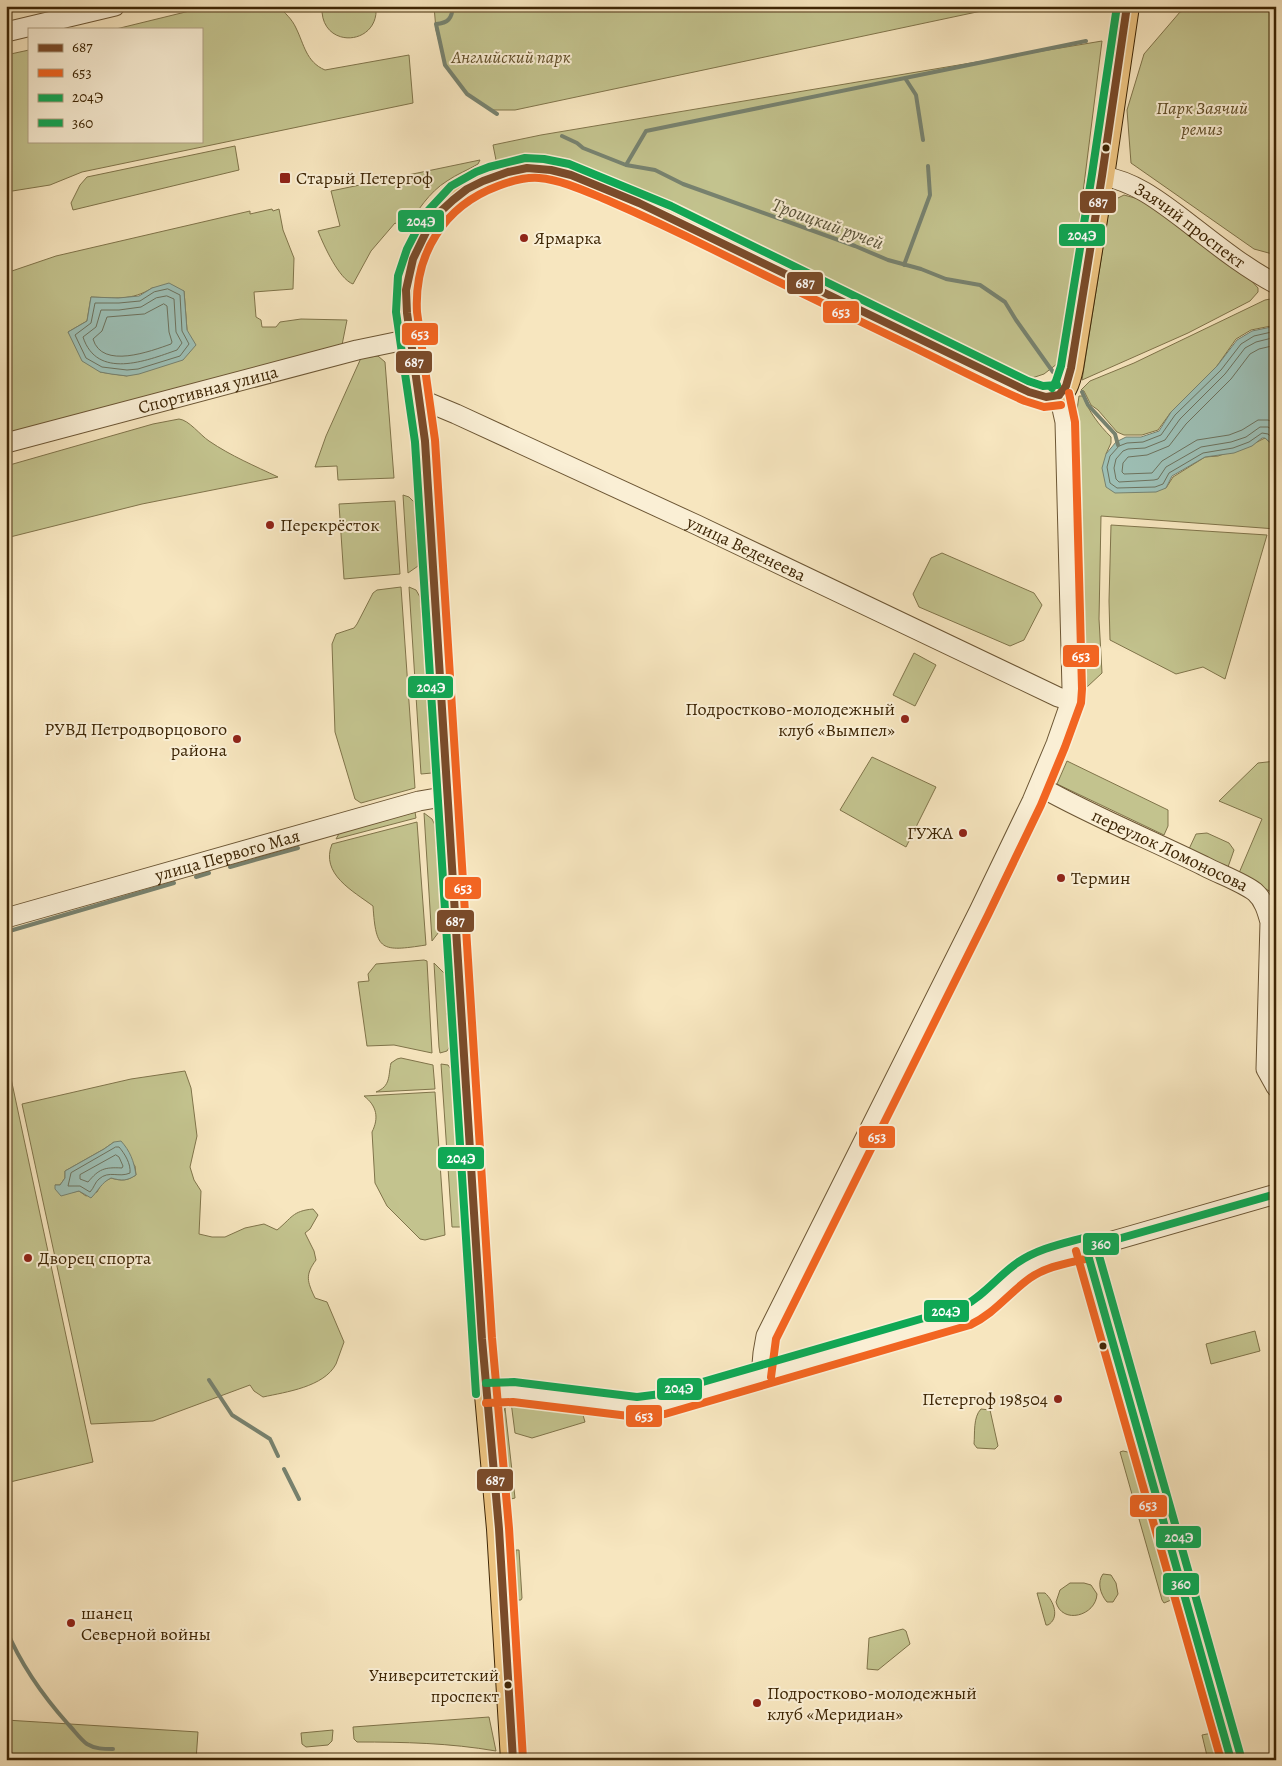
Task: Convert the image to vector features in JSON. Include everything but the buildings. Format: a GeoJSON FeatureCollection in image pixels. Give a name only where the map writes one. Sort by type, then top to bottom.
{"type":"FeatureCollection","features":[{"type":"Feature","properties":{"kind":"main road"},"geometry":{"type":"LineString","coordinates":[[513,1760],[499,1528],[486,1393],[425,441],[406,312],[408,277],[416,253],[427,230],[451,199],[467,188],[493,176],[516,170],[533,168],[555,171],[667,215],[1024,390],[1048,398],[1059,395],[1064,391],[1068,382],[1102,176],[1127,6]]}},
{"type":"Feature","properties":{"kind":"street"},"geometry":{"type":"LineString","coordinates":[[6,32],[116,6]]}},
{"type":"Feature","properties":{"kind":"street","name":"Заячий проспект"},"geometry":{"type":"LineString","coordinates":[[1102,176],[1127,182],[1148,194],[1240,262],[1276,284]]}},
{"type":"Feature","properties":{"kind":"street","name":"Спортивная улица"},"geometry":{"type":"LineString","coordinates":[[6,443],[348,352],[410,339]]}},
{"type":"Feature","properties":{"kind":"street"},"geometry":{"type":"LineString","coordinates":[[761,1376],[766,1336],[979,911],[1039,786],[1056,744],[1070,701],[1072,689],[1072,647],[1066,430],[1065,416],[1059,395]]}},
{"type":"Feature","properties":{"kind":"street","name":"улица Веденеева"},"geometry":{"type":"LineString","coordinates":[[420,399],[697,525],[1058,697],[1070,701]]}},
{"type":"Feature","properties":{"kind":"street","name":"переулок Ломоносова"},"geometry":{"type":"LineString","coordinates":[[1039,786],[1062,800],[1174,851],[1242,885],[1261,899],[1265,905],[1270,922],[1266,1069],[1276,1087]]}},
{"type":"Feature","properties":{"kind":"street","name":"улица Первого Мая"},"geometry":{"type":"LineString","coordinates":[[6,918],[419,801],[448,796]]}},
{"type":"Feature","properties":{"kind":"street"},"geometry":{"type":"LineString","coordinates":[[486,1393],[512,1392],[628,1406],[650,1406],[761,1376],[966,1316],[984,1306],[1009,1282],[1031,1266],[1086,1248],[1276,1194]]}},
{"type":"Feature","properties":{"kind":"street"},"geometry":{"type":"LineString","coordinates":[[1086,1248],[1231,1760]]}},
{"type":"Feature","properties":{"kind":"green space"},"geometry":{"type":"Polygon","coordinates":[[[210,6],[278,6],[294,25],[306,52],[319,67],[325,70],[409,55],[413,103],[82,172],[50,185],[6,192],[6,55],[28,50],[28,142],[202,142],[202,28],[120,28],[210,6]]]}},
{"type":"Feature","properties":{"kind":"green space"},"geometry":{"type":"Polygon","coordinates":[[[322,6],[376,6],[375,20],[369,29],[360,36],[349,38],[339,36],[330,30],[324,20],[322,6]]]}},
{"type":"Feature","properties":{"kind":"green space","name":"Английский парк"},"geometry":{"type":"Polygon","coordinates":[[[434,6],[1005,6],[515,110],[491,110],[467,93],[445,65],[436,30],[434,6]]]}},
{"type":"Feature","properties":{"kind":"green space","name":"Парк Заячий ремиз"},"geometry":{"type":"Polygon","coordinates":[[[1205,6],[1276,6],[1276,255],[1254,249],[1131,163],[1127,110],[1144,54],[1180,12],[1205,6]]]}},
{"type":"Feature","properties":{"kind":"green space"},"geometry":{"type":"Polygon","coordinates":[[[1102,41],[1062,360],[1044,374],[1029,379],[642,190],[569,163],[497,165],[493,145],[541,135],[1102,41]]]}},
{"type":"Feature","properties":{"kind":"green space"},"geometry":{"type":"Polygon","coordinates":[[[235,146],[239,170],[73,210],[71,203],[80,185],[87,177],[235,146]]]}},
{"type":"Feature","properties":{"kind":"green space"},"geometry":{"type":"Polygon","coordinates":[[[480,160],[478,164],[451,179],[435,191],[405,229],[395,223],[371,251],[353,284],[342,276],[332,261],[318,231],[340,226],[331,191],[480,160]]]}},
{"type":"Feature","properties":{"kind":"green space"},"geometry":{"type":"Polygon","coordinates":[[[1124,195],[1142,200],[1249,278],[1258,288],[1258,292],[1250,301],[1188,333],[1082,380],[1109,209],[1114,200],[1124,195]]]}},
{"type":"Feature","properties":{"kind":"green space"},"geometry":{"type":"Polygon","coordinates":[[[279,209],[283,230],[294,258],[293,289],[254,292],[256,317],[261,320],[262,327],[276,327],[280,322],[301,319],[347,320],[342,345],[6,436],[6,273],[56,256],[250,211],[250,214],[279,209]],[[152,288],[130,297],[91,297],[87,321],[68,332],[100,372],[127,376],[187,330],[184,291],[152,288]]]}},
{"type":"Feature","properties":{"kind":"green space"},"geometry":{"type":"Polygon","coordinates":[[[1276,298],[1276,325],[1251,330],[1236,339],[1217,366],[1171,412],[1158,430],[1142,435],[1124,435],[1117,432],[1098,410],[1091,405],[1084,391],[1081,390],[1090,381],[1134,363],[1265,300],[1276,298]]]}},
{"type":"Feature","properties":{"kind":"green space"},"geometry":{"type":"Polygon","coordinates":[[[378,356],[385,362],[394,478],[338,480],[337,466],[315,467],[326,436],[361,358],[378,356]]]}},
{"type":"Feature","properties":{"kind":"green space"},"geometry":{"type":"Polygon","coordinates":[[[1079,396],[1083,396],[1095,418],[1111,437],[1111,443],[1106,454],[1166,488],[1173,477],[1205,457],[1218,456],[1265,438],[1276,446],[1276,529],[1101,516],[1099,619],[1102,673],[1087,687],[1078,479],[1077,410],[1079,396]]]}},
{"type":"Feature","properties":{"kind":"green space"},"geometry":{"type":"Polygon","coordinates":[[[179,419],[187,422],[209,441],[243,461],[278,477],[142,504],[6,538],[6,466],[153,424],[179,419]]]}},
{"type":"Feature","properties":{"kind":"green space"},"geometry":{"type":"Polygon","coordinates":[[[403,495],[409,497],[414,502],[418,566],[408,573],[403,495]]]}},
{"type":"Feature","properties":{"kind":"green space"},"geometry":{"type":"Polygon","coordinates":[[[395,501],[400,574],[344,579],[339,504],[395,501]]]}},
{"type":"Feature","properties":{"kind":"green space"},"geometry":{"type":"Polygon","coordinates":[[[1111,525],[1267,535],[1225,679],[1203,667],[1176,674],[1110,640],[1111,525]]]}},
{"type":"Feature","properties":{"kind":"green space"},"geometry":{"type":"Polygon","coordinates":[[[942,553],[1034,593],[1042,605],[1024,640],[1010,646],[919,607],[913,594],[931,558],[942,553]]]}},
{"type":"Feature","properties":{"kind":"green space"},"geometry":{"type":"Polygon","coordinates":[[[401,587],[415,788],[361,803],[355,799],[335,732],[332,644],[336,634],[354,628],[373,593],[377,590],[401,587]]]}},
{"type":"Feature","properties":{"kind":"green space"},"geometry":{"type":"Polygon","coordinates":[[[409,587],[416,590],[420,597],[432,773],[421,774],[409,587]]]}},
{"type":"Feature","properties":{"kind":"green space"},"geometry":{"type":"Polygon","coordinates":[[[914,653],[936,665],[915,706],[893,695],[914,653]]]}},
{"type":"Feature","properties":{"kind":"green space"},"geometry":{"type":"Polygon","coordinates":[[[872,757],[936,787],[906,847],[840,810],[872,757]]]}},
{"type":"Feature","properties":{"kind":"green space"},"geometry":{"type":"Polygon","coordinates":[[[1067,761],[1168,810],[1168,826],[1164,835],[1057,784],[1067,761]]]}},
{"type":"Feature","properties":{"kind":"green space"},"geometry":{"type":"Polygon","coordinates":[[[1276,761],[1276,895],[1239,873],[1262,819],[1219,801],[1258,763],[1276,761]]]}},
{"type":"Feature","properties":{"kind":"green space"},"geometry":{"type":"Polygon","coordinates":[[[415,812],[416,818],[336,839],[340,832],[415,812]]]}},
{"type":"Feature","properties":{"kind":"green space"},"geometry":{"type":"Polygon","coordinates":[[[424,813],[432,819],[435,825],[442,928],[432,941],[424,813]]]}},
{"type":"Feature","properties":{"kind":"green space"},"geometry":{"type":"Polygon","coordinates":[[[417,822],[426,945],[390,948],[379,940],[374,921],[373,906],[340,881],[334,873],[329,855],[332,844],[417,822]]]}},
{"type":"Feature","properties":{"kind":"green space"},"geometry":{"type":"Polygon","coordinates":[[[1207,833],[1229,843],[1234,850],[1228,867],[1189,849],[1196,834],[1207,833]]]}},
{"type":"Feature","properties":{"kind":"green space"},"geometry":{"type":"Polygon","coordinates":[[[427,961],[432,1053],[394,1045],[367,1046],[358,982],[369,981],[368,974],[376,964],[427,961]]]}},
{"type":"Feature","properties":{"kind":"green space"},"geometry":{"type":"Polygon","coordinates":[[[434,963],[445,974],[448,1012],[446,1014],[448,1014],[450,1046],[447,1051],[440,1053],[439,1047],[434,963]]]}},
{"type":"Feature","properties":{"kind":"green space","name":"Дворец спорта"},"geometry":{"type":"Polygon","coordinates":[[[6,1055],[93,1462],[6,1483],[6,1055]]]}},
{"type":"Feature","properties":{"kind":"green space"},"geometry":{"type":"Polygon","coordinates":[[[401,1058],[433,1065],[435,1089],[376,1092],[387,1084],[391,1063],[401,1058]]]}},
{"type":"Feature","properties":{"kind":"green space"},"geometry":{"type":"Polygon","coordinates":[[[441,1064],[448,1065],[452,1071],[460,1194],[458,1196],[460,1196],[462,1227],[452,1227],[441,1064]]]}},
{"type":"Feature","properties":{"kind":"green space"},"geometry":{"type":"Polygon","coordinates":[[[185,1071],[191,1088],[197,1136],[190,1167],[194,1180],[201,1191],[199,1234],[225,1237],[245,1228],[264,1224],[277,1230],[301,1211],[313,1209],[318,1215],[310,1229],[305,1233],[314,1251],[316,1260],[308,1278],[315,1298],[327,1302],[344,1342],[336,1364],[323,1378],[304,1387],[263,1397],[254,1391],[250,1385],[153,1421],[91,1424],[22,1104],[131,1079],[185,1071]],[[114,1142],[65,1171],[65,1178],[60,1185],[55,1185],[68,1193],[79,1191],[86,1196],[97,1192],[102,1183],[111,1178],[124,1180],[136,1175],[135,1166],[114,1142]]]}},
{"type":"Feature","properties":{"kind":"green space"},"geometry":{"type":"Polygon","coordinates":[[[435,1092],[445,1235],[425,1240],[420,1239],[387,1206],[375,1183],[372,1132],[376,1122],[376,1112],[372,1104],[364,1096],[435,1092]]]}},
{"type":"Feature","properties":{"kind":"green space"},"geometry":{"type":"Polygon","coordinates":[[[1255,1331],[1260,1351],[1211,1364],[1206,1344],[1255,1331]]]}},
{"type":"Feature","properties":{"kind":"green space"},"geometry":{"type":"Polygon","coordinates":[[[511,1402],[581,1408],[585,1422],[532,1438],[515,1433],[511,1402]]]}},
{"type":"Feature","properties":{"kind":"green space"},"geometry":{"type":"Polygon","coordinates":[[[505,1408],[515,1498],[511,1499],[505,1467],[502,1426],[505,1408]]]}},
{"type":"Feature","properties":{"kind":"green space"},"geometry":{"type":"Polygon","coordinates":[[[981,1409],[990,1410],[998,1446],[995,1449],[977,1448],[974,1444],[976,1421],[978,1412],[981,1409]]]}},
{"type":"Feature","properties":{"kind":"green space"},"geometry":{"type":"Polygon","coordinates":[[[1120,1452],[1132,1453],[1173,1595],[1171,1600],[1164,1603],[1120,1452]]]}},
{"type":"Feature","properties":{"kind":"green space"},"geometry":{"type":"Polygon","coordinates":[[[516,1550],[519,1550],[521,1600],[514,1600],[516,1550]]]}},
{"type":"Feature","properties":{"kind":"green space"},"geometry":{"type":"Polygon","coordinates":[[[1103,1574],[1111,1575],[1116,1583],[1118,1594],[1113,1602],[1107,1602],[1101,1592],[1100,1581],[1103,1574]]]}},
{"type":"Feature","properties":{"kind":"green space"},"geometry":{"type":"Polygon","coordinates":[[[1070,1583],[1091,1585],[1097,1594],[1091,1608],[1078,1615],[1065,1614],[1059,1609],[1056,1602],[1060,1590],[1070,1583]]]}},
{"type":"Feature","properties":{"kind":"green space"},"geometry":{"type":"Polygon","coordinates":[[[1037,1593],[1045,1593],[1053,1605],[1054,1618],[1048,1625],[1046,1625],[1037,1593]]]}},
{"type":"Feature","properties":{"kind":"green space"},"geometry":{"type":"Polygon","coordinates":[[[903,1629],[906,1631],[910,1644],[878,1670],[867,1669],[869,1638],[903,1629]]]}},
{"type":"Feature","properties":{"kind":"green space"},"geometry":{"type":"Polygon","coordinates":[[[489,1717],[496,1751],[461,1746],[357,1742],[354,1739],[353,1727],[489,1717]]]}},
{"type":"Feature","properties":{"kind":"green space"},"geometry":{"type":"Polygon","coordinates":[[[6,1720],[198,1732],[196,1760],[6,1760],[6,1720]]]}},
{"type":"Feature","properties":{"kind":"green space"},"geometry":{"type":"Polygon","coordinates":[[[333,1730],[332,1741],[328,1745],[306,1747],[302,1744],[301,1733],[333,1730]]]}},
{"type":"Feature","properties":{"kind":"green space"},"geometry":{"type":"Polygon","coordinates":[[[1212,1733],[1220,1760],[1208,1760],[1202,1735],[1212,1733]]]}},
{"type":"Feature","properties":{"kind":"water"},"geometry":{"type":"Polygon","coordinates":[[[169,283],[184,291],[187,330],[196,345],[183,360],[127,376],[100,372],[82,361],[68,332],[87,321],[91,297],[118,298],[139,296],[152,288],[169,283]]]}},
{"type":"Feature","properties":{"kind":"water"},"geometry":{"type":"Polygon","coordinates":[[[1276,326],[1276,446],[1262,438],[1252,446],[1234,453],[1205,457],[1172,476],[1166,488],[1156,492],[1115,493],[1106,487],[1102,468],[1106,454],[1116,442],[1126,437],[1141,437],[1159,431],[1171,412],[1217,366],[1237,340],[1252,331],[1276,326]]]}},
{"type":"Feature","properties":{"kind":"water"},"geometry":{"type":"Polygon","coordinates":[[[121,1141],[131,1156],[136,1175],[124,1180],[111,1178],[102,1184],[91,1198],[79,1191],[61,1196],[55,1189],[55,1185],[60,1185],[65,1178],[65,1171],[114,1142],[121,1141]]]}},
{"type":"Feature","properties":{"kind":"waterway","name":"Троицкий ручей"},"geometry":{"type":"LineString","coordinates":[[453,6],[449,20],[436,24],[445,65],[467,94],[497,114]]}},
{"type":"Feature","properties":{"kind":"waterway"},"geometry":{"type":"LineString","coordinates":[[626,165],[646,131],[1086,41]]}},
{"type":"Feature","properties":{"kind":"waterway"},"geometry":{"type":"LineString","coordinates":[[905,78],[916,95],[923,140]]}},
{"type":"Feature","properties":{"kind":"waterway","name":"Троицкий ручей"},"geometry":{"type":"LineString","coordinates":[[562,136],[583,148],[626,165],[655,170],[683,184],[855,246],[888,260],[921,269],[946,279],[980,285],[1005,302],[1053,372]]}},
{"type":"Feature","properties":{"kind":"waterway"},"geometry":{"type":"LineString","coordinates":[[904,265],[930,195],[928,166]]}},
{"type":"Feature","properties":{"kind":"waterway","name":"Троицкий ручей"},"geometry":{"type":"LineString","coordinates":[[1082,392],[1088,405],[1115,434],[1118,445]]}},
{"type":"Feature","properties":{"kind":"waterway"},"geometry":{"type":"LineString","coordinates":[[230,867],[298,848]]}},
{"type":"Feature","properties":{"kind":"waterway"},"geometry":{"type":"LineString","coordinates":[[196,877],[209,873]]}},
{"type":"Feature","properties":{"kind":"waterway"},"geometry":{"type":"LineString","coordinates":[[6,932],[174,883]]}},
{"type":"Feature","properties":{"kind":"waterway"},"geometry":{"type":"LineString","coordinates":[[209,1380],[232,1415],[270,1439],[278,1456]]}},
{"type":"Feature","properties":{"kind":"waterway"},"geometry":{"type":"LineString","coordinates":[[284,1469],[299,1499]]}},
{"type":"Feature","properties":{"kind":"waterway"},"geometry":{"type":"LineString","coordinates":[[6,1629],[18,1655],[33,1680],[79,1737],[93,1747],[113,1749]]}},
{"type":"Feature","properties":{"kind":"transit line","name":"204Э"},"geometry":{"type":"LineString","coordinates":[[1052,388],[1061,366],[1117,6]]}},
{"type":"Feature","properties":{"kind":"transit line","name":"687"},"geometry":{"type":"LineString","coordinates":[[1059,395],[1066,386],[1071,368],[1127,6]]}},
{"type":"Feature","properties":{"kind":"transit line","name":"204Э"},"geometry":{"type":"LineString","coordinates":[[476,1394],[415,442],[396,312],[398,276],[407,249],[425,214],[451,186],[489,167],[525,158],[544,159],[569,164],[671,206],[1028,381],[1043,386],[1057,385]]}},
{"type":"Feature","properties":{"kind":"transit line","name":"687"},"geometry":{"type":"LineString","coordinates":[[513,1760],[499,1529],[482,1339],[425,441],[407,313],[406,290],[413,259],[429,226],[440,212],[467,189],[508,172],[527,168],[551,170],[571,175],[639,203],[1029,392],[1046,397],[1059,395]]}},
{"type":"Feature","properties":{"kind":"transit line","name":"653"},"geometry":{"type":"LineString","coordinates":[[523,1759],[509,1528],[492,1338],[435,440],[417,312],[417,291],[427,252],[436,235],[448,219],[462,206],[479,195],[503,184],[523,179],[539,178],[556,181],[590,193],[662,225],[1025,401],[1044,407],[1061,405]]}},
{"type":"Feature","properties":{"kind":"transit line","name":"653"},"geometry":{"type":"LineString","coordinates":[[771,1377],[776,1339],[1041,805],[1081,703],[1075,422],[1069,393]]}},
{"type":"Feature","properties":{"kind":"transit line","name":"360"},"geometry":{"type":"LineString","coordinates":[[1231,1760],[1086,1248],[1276,1194]]}},
{"type":"Feature","properties":{"kind":"transit line","name":"204Э"},"geometry":{"type":"LineString","coordinates":[[486,1383],[514,1382],[637,1397],[661,1394],[962,1307],[1025,1258],[1049,1248],[1083,1238]]}},
{"type":"Feature","properties":{"kind":"transit line","name":"204Э"},"geometry":{"type":"LineString","coordinates":[[1096,1245],[1241,1757]]}},
{"type":"Feature","properties":{"kind":"transit line","name":"653"},"geometry":{"type":"LineString","coordinates":[[1076,1251],[1221,1760]]}},
{"type":"Feature","properties":{"kind":"transit line","name":"653"},"geometry":{"type":"LineString","coordinates":[[486,1403],[513,1402],[637,1417],[665,1414],[970,1325],[987,1315],[1022,1284],[1037,1274],[1058,1265],[1089,1258]]}},
{"type":"Feature","properties":{"kind":"place","name":"Старый Петергоф"},"geometry":{"type":"Point","coordinates":[285,178]}},
{"type":"Feature","properties":{"kind":"place","name":"Ярмарка"},"geometry":{"type":"Point","coordinates":[524,238]}},
{"type":"Feature","properties":{"kind":"place","name":"Перекрёсток"},"geometry":{"type":"Point","coordinates":[270,525]}},
{"type":"Feature","properties":{"kind":"place","name":"Подростково-молодежный клуб «Вымпел»"},"geometry":{"type":"Point","coordinates":[905,719]}},
{"type":"Feature","properties":{"kind":"place","name":"РУВД Петродворцового района"},"geometry":{"type":"Point","coordinates":[237,739]}},
{"type":"Feature","properties":{"kind":"place","name":"ГУЖА"},"geometry":{"type":"Point","coordinates":[963,833]}},
{"type":"Feature","properties":{"kind":"place","name":"Термин"},"geometry":{"type":"Point","coordinates":[1061,878]}},
{"type":"Feature","properties":{"kind":"place","name":"Дворец спорта"},"geometry":{"type":"Point","coordinates":[28,1258]}},
{"type":"Feature","properties":{"kind":"place","name":"Петергоф 198504"},"geometry":{"type":"Point","coordinates":[1058,1399]}},
{"type":"Feature","properties":{"kind":"place","name":"шанец Северной войны"},"geometry":{"type":"Point","coordinates":[71,1623]}},
{"type":"Feature","properties":{"kind":"place","name":"Университетский проспект"},"geometry":{"type":"Point","coordinates":[508,1685]}},
{"type":"Feature","properties":{"kind":"place","name":"Подростково-молодежный клуб «Меридиан»"},"geometry":{"type":"Point","coordinates":[757,1703]}}]}
